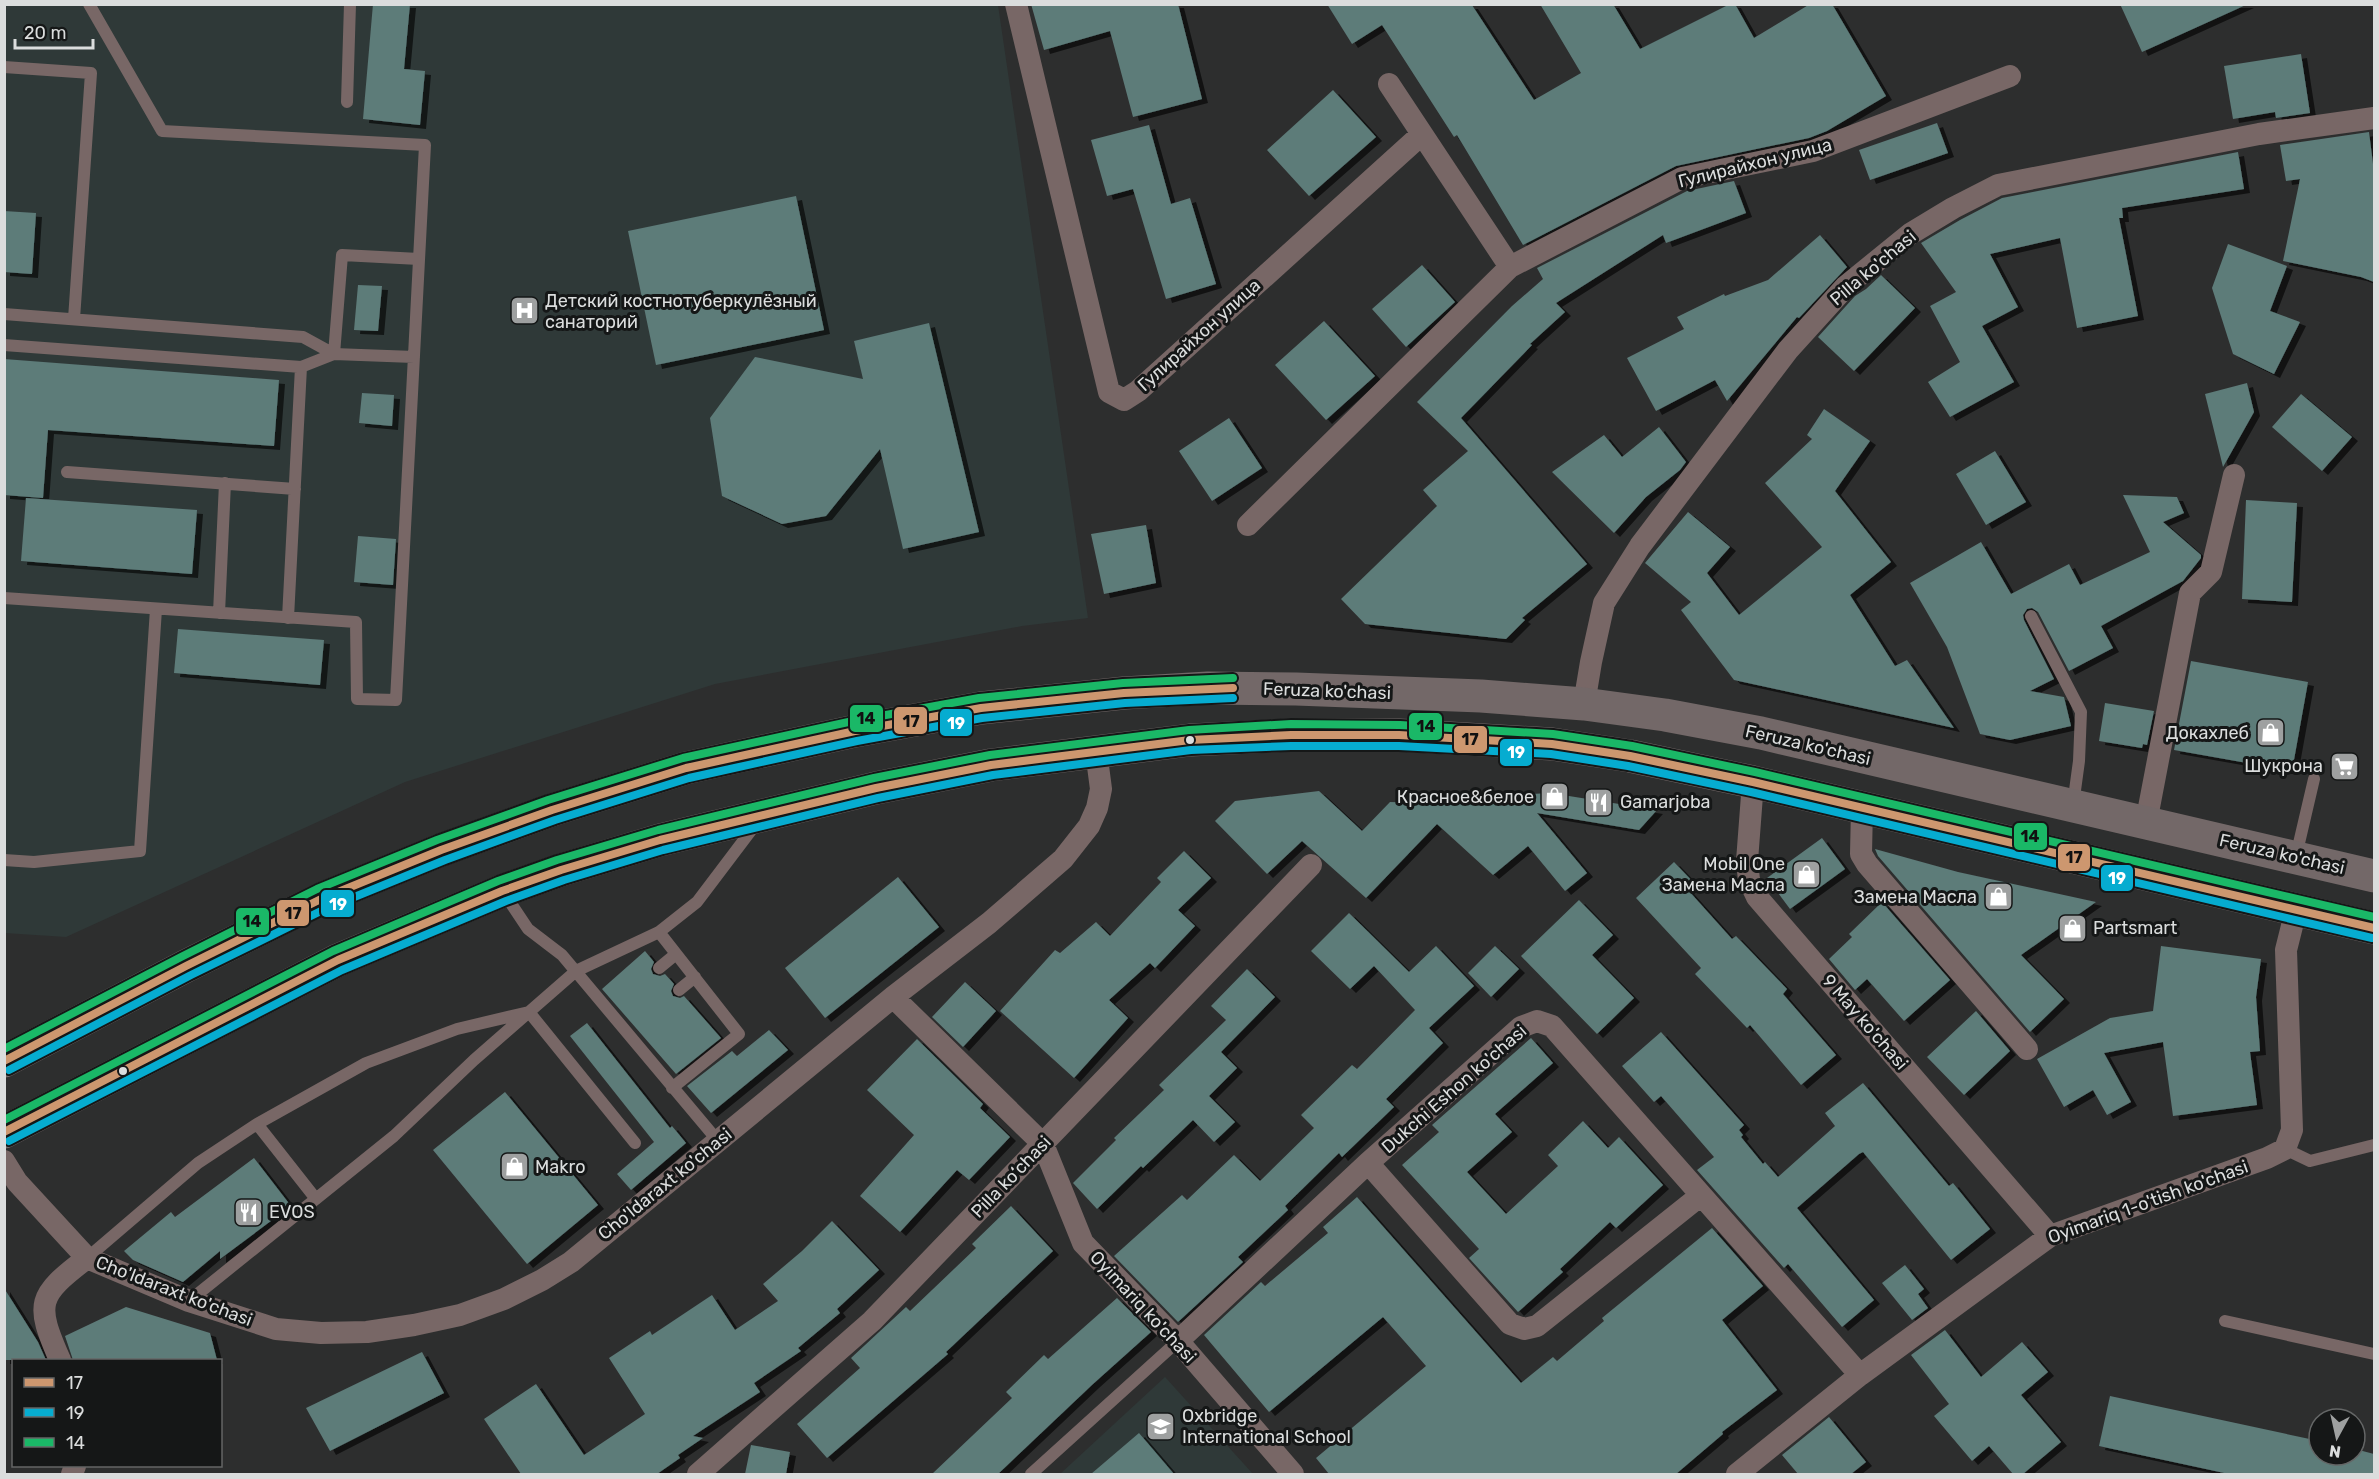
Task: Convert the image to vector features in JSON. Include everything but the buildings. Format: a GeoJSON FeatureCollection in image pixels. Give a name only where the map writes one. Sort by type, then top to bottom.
{"type":"FeatureCollection","features":[{"type":"Feature","properties":{"kind":"main road","name":"Feruza ko'chasi"},"geometry":{"type":"LineString","coordinates":[[4,1061],[321,899],[441,850],[530,818],[686,768],[855,731],[981,708],[1124,693],[1208,688],[1480,696],[1584,704],[1665,715],[1761,733],[2374,876]]}},
{"type":"Feature","properties":{"kind":"main road"},"geometry":{"type":"LineString","coordinates":[[4,1132],[338,960],[502,891],[561,870],[660,840],[763,813],[876,788],[991,765],[1190,740],[1291,735],[1399,735],[1552,744],[1630,756],[1862,807],[2374,928]]}},
{"type":"Feature","properties":{"kind":"main road"},"geometry":{"type":"LineString","coordinates":[[2065,855],[2080,848],[2088,834],[2084,818],[2073,806]]}},
{"type":"Feature","properties":{"kind":"street","name":"Гулирайхон улица"},"geometry":{"type":"LineString","coordinates":[[1016,4],[1109,392],[1124,400],[1138,391],[1421,135]]}},
{"type":"Feature","properties":{"kind":"street","name":"Гулирайхон улица"},"geometry":{"type":"LineString","coordinates":[[1248,525],[1510,267],[1682,178],[1813,151],[2010,76]]}},
{"type":"Feature","properties":{"kind":"street"},"geometry":{"type":"LineString","coordinates":[[1389,84],[1510,267]]}},
{"type":"Feature","properties":{"kind":"street","name":"Pilla ko'chasi"},"geometry":{"type":"LineString","coordinates":[[1584,704],[1604,603],[1640,546],[1788,350],[1846,286],[1910,234],[1998,185],[2259,134],[2374,118]]}},
{"type":"Feature","properties":{"kind":"street"},"geometry":{"type":"LineString","coordinates":[[2145,823],[2190,593],[2211,572],[2234,475]]}},
{"type":"Feature","properties":{"kind":"street","name":"Cho'ldaraxt ko'chasi"},"geometry":{"type":"LineString","coordinates":[[4,1161],[17,1182],[87,1258],[189,1301],[276,1329],[321,1333],[379,1330],[460,1315],[504,1299],[571,1262],[893,997],[989,923],[1063,860],[1089,826],[1099,798],[1101,789],[1096,751]]}},
{"type":"Feature","properties":{"kind":"street","name":"9 May ko'chasi"},"geometry":{"type":"LineString","coordinates":[[1753,782],[1747,861],[1749,880],[1757,897],[2050,1236]]}},
{"type":"Feature","properties":{"kind":"street"},"geometry":{"type":"LineString","coordinates":[[1862,807],[1861,854],[1867,864],[2027,1049]]}},
{"type":"Feature","properties":{"kind":"street","name":"Pilla ko‘chasi"},"geometry":{"type":"LineString","coordinates":[[698,1474],[872,1321],[1311,865]]}},
{"type":"Feature","properties":{"kind":"street"},"geometry":{"type":"LineString","coordinates":[[2285,1149],[2292,1130],[2286,950],[2296,910]]}},
{"type":"Feature","properties":{"kind":"street","name":"Oyimariq ko'chasi"},"geometry":{"type":"LineString","coordinates":[[893,997],[1043,1144],[1083,1244],[1178,1341],[1293,1474]]}},
{"type":"Feature","properties":{"kind":"street","name":"Dukchi Eshon ko'chasi"},"geometry":{"type":"LineString","coordinates":[[1178,1341],[1368,1163],[1521,1027],[1537,1021],[1552,1026],[1860,1375]]}},
{"type":"Feature","properties":{"kind":"street","name":"Oyimariq 1-o'tish ko'chasi"},"geometry":{"type":"LineString","coordinates":[[1737,1474],[1860,1375],[2050,1236],[2267,1158],[2285,1149]]}},
{"type":"Feature","properties":{"kind":"street"},"geometry":{"type":"LineString","coordinates":[[1368,1163],[1510,1324],[1524,1329],[1537,1326],[1700,1196]]}},
{"type":"Feature","properties":{"kind":"street","name":"Cho'ldaraxt ko'chasi"},"geometry":{"type":"LineString","coordinates":[[60,1359],[47,1331],[43,1310],[50,1291],[61,1277],[87,1258]]}},
{"type":"Feature","properties":{"kind":"lane"},"geometry":{"type":"LineString","coordinates":[[4,598],[356,622],[357,699],[396,700],[425,145],[162,131],[89,4]]}},
{"type":"Feature","properties":{"kind":"lane"},"geometry":{"type":"LineString","coordinates":[[347,102],[350,4]]}},
{"type":"Feature","properties":{"kind":"lane"},"geometry":{"type":"LineString","coordinates":[[4,67],[91,73],[74,319]]}},
{"type":"Feature","properties":{"kind":"lane"},"geometry":{"type":"LineString","coordinates":[[334,354],[342,255],[419,259]]}},
{"type":"Feature","properties":{"kind":"lane"},"geometry":{"type":"LineString","coordinates":[[4,314],[303,338],[334,354]]}},
{"type":"Feature","properties":{"kind":"lane"},"geometry":{"type":"LineString","coordinates":[[4,345],[301,367],[334,354],[414,357]]}},
{"type":"Feature","properties":{"kind":"lane"},"geometry":{"type":"LineString","coordinates":[[288,618],[301,367]]}},
{"type":"Feature","properties":{"kind":"lane"},"geometry":{"type":"LineString","coordinates":[[67,472],[295,489]]}},
{"type":"Feature","properties":{"kind":"lane"},"geometry":{"type":"LineString","coordinates":[[219,614],[225,483]]}},
{"type":"Feature","properties":{"kind":"lane"},"geometry":{"type":"LineString","coordinates":[[4,860],[34,862],[140,851],[156,609]]}},
{"type":"Feature","properties":{"kind":"lane"},"geometry":{"type":"LineString","coordinates":[[2031,616],[2081,712],[2079,761],[2073,806]]}},
{"type":"Feature","properties":{"kind":"lane"},"geometry":{"type":"LineString","coordinates":[[2296,858],[2314,779]]}},
{"type":"Feature","properties":{"kind":"lane"},"geometry":{"type":"LineString","coordinates":[[189,1301],[394,1136],[474,1060],[576,972],[659,932],[697,902],[763,813]]}},
{"type":"Feature","properties":{"kind":"lane"},"geometry":{"type":"LineString","coordinates":[[502,891],[528,929],[562,955],[612,1007],[672,1088],[718,1141]]}},
{"type":"Feature","properties":{"kind":"lane"},"geometry":{"type":"LineString","coordinates":[[659,932],[739,1034],[672,1088]]}},
{"type":"Feature","properties":{"kind":"lane"},"geometry":{"type":"LineString","coordinates":[[659,968],[676,954]]}},
{"type":"Feature","properties":{"kind":"lane"},"geometry":{"type":"LineString","coordinates":[[679,990],[695,977]]}},
{"type":"Feature","properties":{"kind":"lane"},"geometry":{"type":"LineString","coordinates":[[87,1258],[198,1163],[257,1124],[366,1063],[457,1029],[529,1012]]}},
{"type":"Feature","properties":{"kind":"lane"},"geometry":{"type":"LineString","coordinates":[[529,1012],[635,1143]]}},
{"type":"Feature","properties":{"kind":"lane"},"geometry":{"type":"LineString","coordinates":[[257,1124],[316,1199]]}},
{"type":"Feature","properties":{"kind":"lane"},"geometry":{"type":"LineString","coordinates":[[2285,1149],[2310,1161],[2374,1145]]}},
{"type":"Feature","properties":{"kind":"lane"},"geometry":{"type":"LineString","coordinates":[[2225,1321],[2374,1354]]}},
{"type":"Feature","properties":{"kind":"lane"},"geometry":{"type":"LineString","coordinates":[[1030,1474],[1178,1341]]}},
{"type":"Feature","properties":{"kind":"shaded area","name":"Детский костнотуберкулёзный санаторий"},"geometry":{"type":"Polygon","coordinates":[[[4,5],[998,5],[1088,618],[1022,626],[715,684],[405,782],[66,937],[5,933],[4,5]]]}},
{"type":"Feature","properties":{"kind":"shaded area","name":"Oxbridge International School"},"geometry":{"type":"Polygon","coordinates":[[[1165,1377],[1253,1474],[1060,1474],[1165,1377]]]}},
{"type":"Feature","properties":{"kind":"transit line","name":"14"},"geometry":{"type":"LineString","coordinates":[[4,1049],[317,889],[437,840],[548,800],[683,758],[853,721],[979,698],[1123,683],[1233,678]]}},
{"type":"Feature","properties":{"kind":"transit line","name":"17"},"geometry":{"type":"LineString","coordinates":[[4,1061],[321,899],[441,850],[552,810],[686,768],[855,731],[981,708],[1124,693],[1233,688]]}},
{"type":"Feature","properties":{"kind":"transit line","name":"19"},"geometry":{"type":"LineString","coordinates":[[9,1070],[191,975],[325,909],[445,860],[555,820],[689,778],[857,741],[982,718],[1125,703],[1233,698]]}},
{"type":"Feature","properties":{"kind":"transit line","name":"14"},"geometry":{"type":"LineString","coordinates":[[4,1120],[333,951],[498,881],[557,860],[658,830],[874,778],[990,755],[1189,730],[1291,724],[1400,725],[1553,734],[1632,746],[1755,772],[2374,917]]}},
{"type":"Feature","properties":{"kind":"transit line","name":"17"},"geometry":{"type":"LineString","coordinates":[[4,1132],[338,960],[502,891],[561,870],[660,840],[876,788],[991,765],[1190,740],[1291,735],[1399,735],[1552,744],[1630,756],[1753,782],[2374,928]]}},
{"type":"Feature","properties":{"kind":"transit line","name":"19"},"geometry":{"type":"LineString","coordinates":[[9,1141],[342,970],[506,901],[564,880],[663,850],[878,798],[993,775],[1191,750],[1291,746],[1399,746],[1551,754],[1628,766],[1751,792],[2372,938]]}},
{"type":"Feature","properties":{"kind":"place","name":"Детский костнотуберкулёзный санаторий"},"geometry":{"type":"Point","coordinates":[524,311]}},
{"type":"Feature","properties":{"kind":"place","name":"Докахлеб"},"geometry":{"type":"Point","coordinates":[2270,733]}},
{"type":"Feature","properties":{"kind":"place","name":"Шукрона"},"geometry":{"type":"Point","coordinates":[2344,766]}},
{"type":"Feature","properties":{"kind":"place","name":"Красное&белое"},"geometry":{"type":"Point","coordinates":[1555,797]}},
{"type":"Feature","properties":{"kind":"place","name":"Gamarjoba"},"geometry":{"type":"Point","coordinates":[1599,802]}},
{"type":"Feature","properties":{"kind":"place","name":"Mobil One Замена Масла"},"geometry":{"type":"Point","coordinates":[1806,874]}},
{"type":"Feature","properties":{"kind":"place","name":"Замена Масла"},"geometry":{"type":"Point","coordinates":[1998,897]}},
{"type":"Feature","properties":{"kind":"place","name":"Partsmart"},"geometry":{"type":"Point","coordinates":[2072,928]}},
{"type":"Feature","properties":{"kind":"place","name":"Makro"},"geometry":{"type":"Point","coordinates":[514,1167]}},
{"type":"Feature","properties":{"kind":"place","name":"EVOS"},"geometry":{"type":"Point","coordinates":[248,1212]}},
{"type":"Feature","properties":{"kind":"place","name":"Oxbridge International School"},"geometry":{"type":"Point","coordinates":[1161,1426]}}]}
